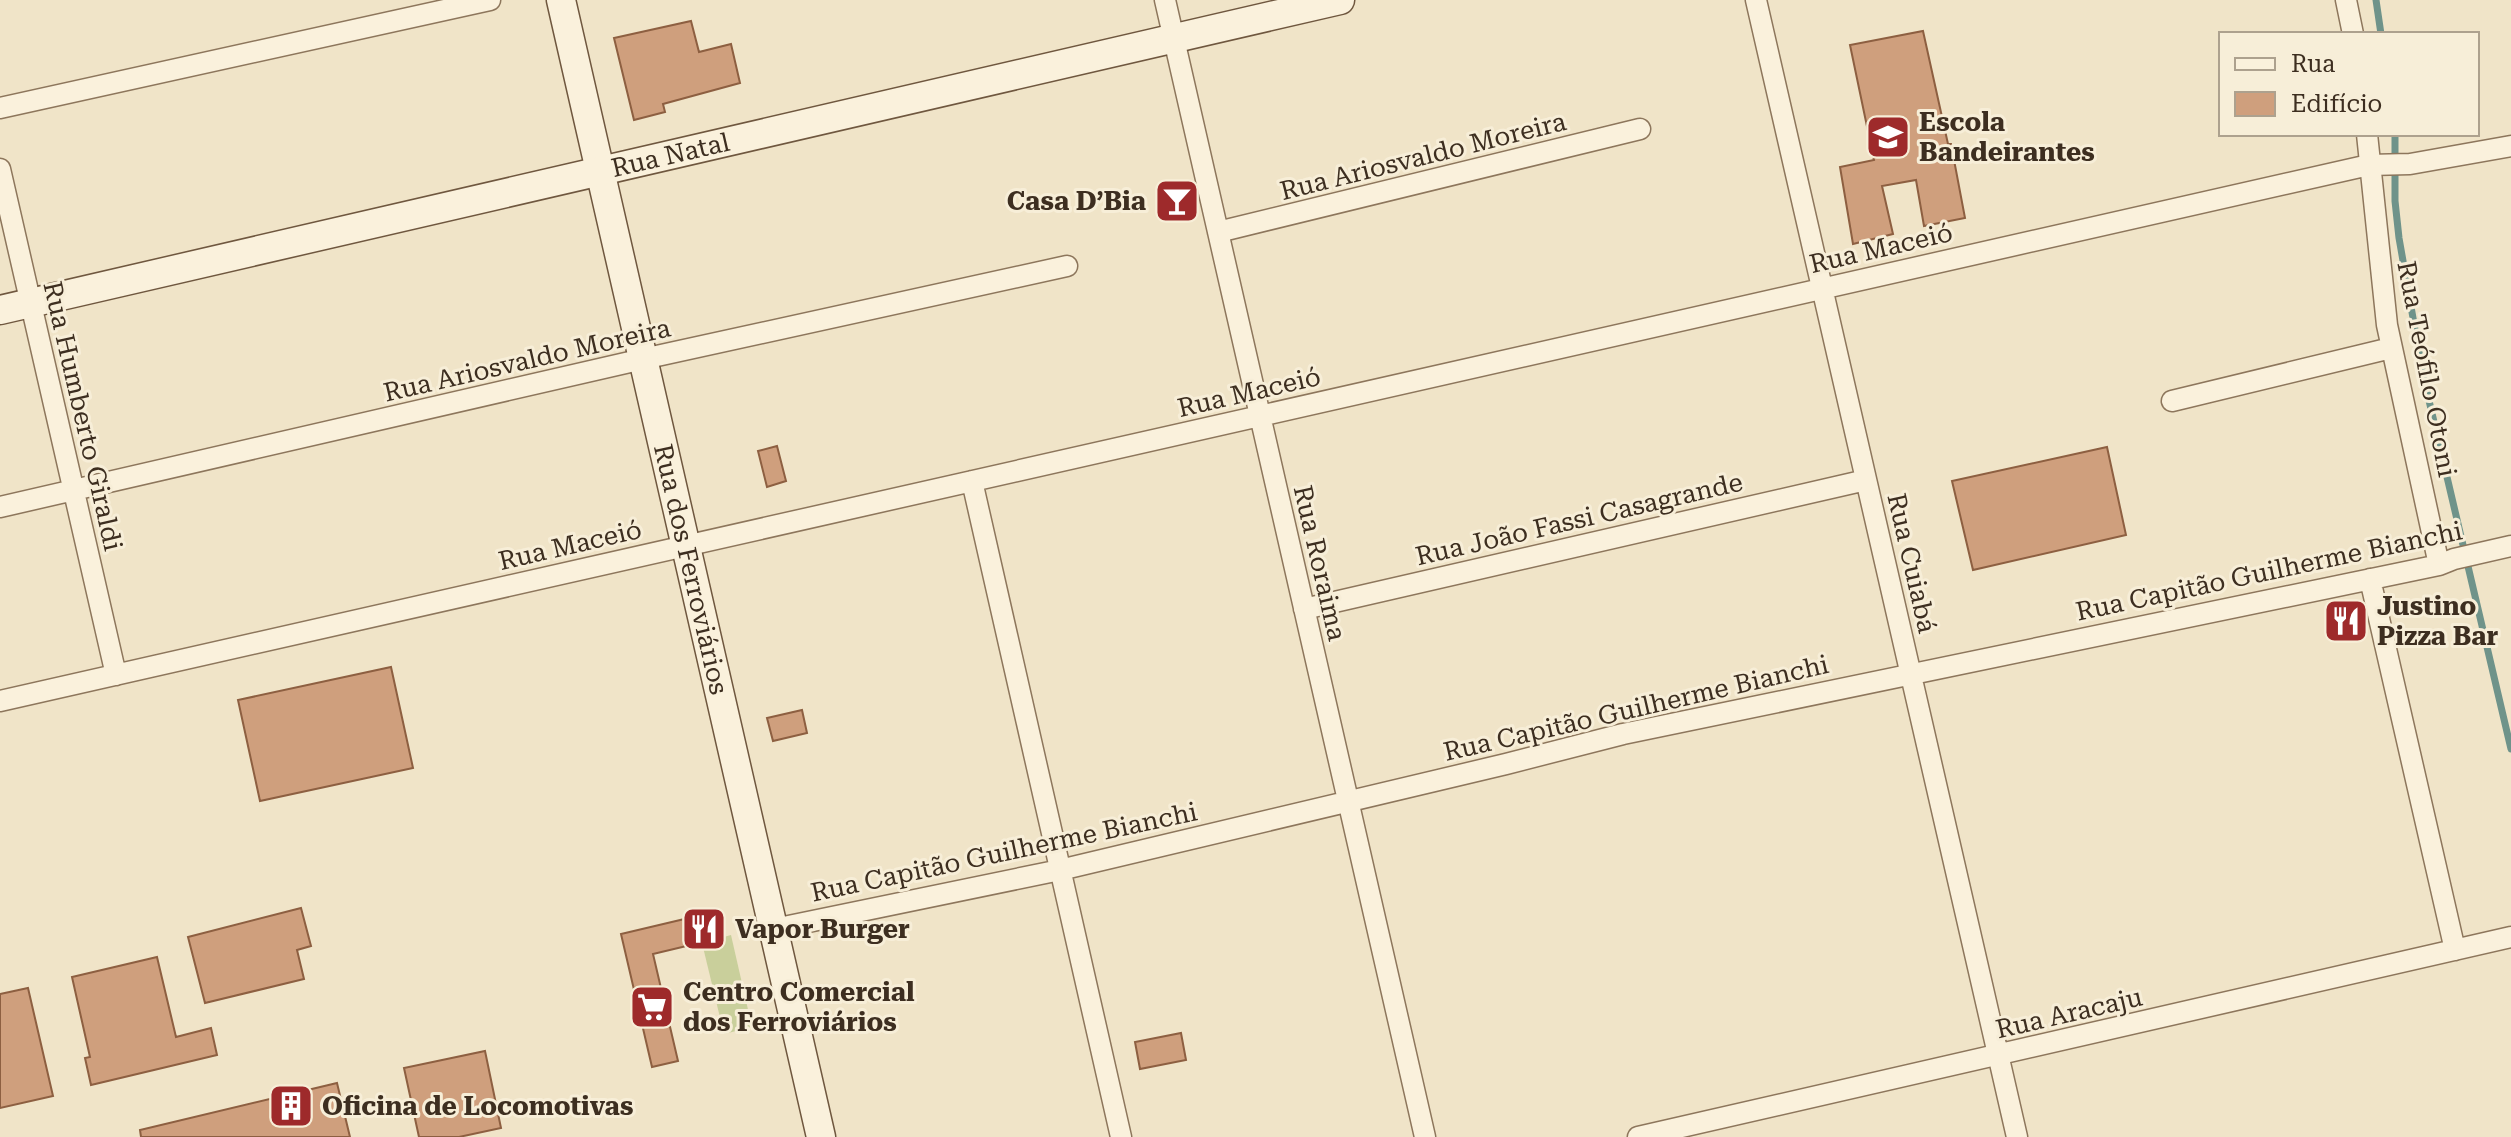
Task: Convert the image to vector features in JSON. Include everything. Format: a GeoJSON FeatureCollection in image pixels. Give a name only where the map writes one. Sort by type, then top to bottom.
{"type":"FeatureCollection","features":[{"type":"Feature","properties":{"kind":"street"},"geometry":{"type":"LineString","coordinates":[[0,108],[490,0]]}},
{"type":"Feature","properties":{"kind":"street","name":"Rua dos Ferroviários"},"geometry":{"type":"LineString","coordinates":[[561,0],[821,1137]]}},
{"type":"Feature","properties":{"kind":"street","name":"Rua Roraima"},"geometry":{"type":"LineString","coordinates":[[1165,0],[1425,1137]]}},
{"type":"Feature","properties":{"kind":"street","name":"Rua Natal"},"geometry":{"type":"LineString","coordinates":[[0,310],[1340,0]]}},
{"type":"Feature","properties":{"kind":"street","name":"Rua Cuiabá"},"geometry":{"type":"LineString","coordinates":[[1756,0],[2017,1137]]}},
{"type":"Feature","properties":{"kind":"street"},"geometry":{"type":"LineString","coordinates":[[2346,0],[2353,32]]}},
{"type":"Feature","properties":{"kind":"street","name":"Rua Ariosvaldo Moreira"},"geometry":{"type":"LineString","coordinates":[[1218,232],[1640,129]]}},
{"type":"Feature","properties":{"kind":"street","name":"Rua Teófilo Otoni"},"geometry":{"type":"LineString","coordinates":[[2367,136],[2383,301],[2391,348],[2446,562]]}},
{"type":"Feature","properties":{"kind":"street","name":"Rua Maceió"},"geometry":{"type":"LineString","coordinates":[[0,701],[2369,165],[2410,164],[2511,146]]}},
{"type":"Feature","properties":{"kind":"street","name":"Rua Humberto Giraldi"},"geometry":{"type":"LineString","coordinates":[[0,169],[116,675]]}},
{"type":"Feature","properties":{"kind":"street","name":"Rua Ariosvaldo Moreira"},"geometry":{"type":"LineString","coordinates":[[0,507],[643,359],[1067,266]]}},
{"type":"Feature","properties":{"kind":"street"},"geometry":{"type":"LineString","coordinates":[[2172,401],[2391,348]]}},
{"type":"Feature","properties":{"kind":"street","name":"Rua João Fassi Casagrande"},"geometry":{"type":"LineString","coordinates":[[1304,609],[1866,480]]}},
{"type":"Feature","properties":{"kind":"street"},"geometry":{"type":"LineString","coordinates":[[972,481],[1121,1137]]}},
{"type":"Feature","properties":{"kind":"street","name":"Rua Capitão Guilherme Bianchi"},"geometry":{"type":"LineString","coordinates":[[774,929],[1060,870],[1623,734],[2370,579],[2511,546]]}},
{"type":"Feature","properties":{"kind":"street"},"geometry":{"type":"LineString","coordinates":[[2370,579],[2455,950]]}},
{"type":"Feature","properties":{"kind":"street","name":"Rua Aracaju"},"geometry":{"type":"LineString","coordinates":[[1638,1137],[2511,937]]}},
{"type":"Feature","properties":{"kind":"green space"},"geometry":{"type":"Polygon","coordinates":[[[731,935],[752,1027],[724,1034],[702,943],[731,935]]]}},
{"type":"Feature","properties":{"kind":"building"},"geometry":{"type":"Polygon","coordinates":[[[691,21],[699,52],[731,44],[740,83],[663,104],[665,112],[634,120],[614,38],[691,21]]]}},
{"type":"Feature","properties":{"kind":"building","name":"Escola Bandeirantes"},"geometry":{"type":"Polygon","coordinates":[[[1923,31],[1948,144],[1951,144],[1965,218],[1924,226],[1916,180],[1882,186],[1893,234],[1853,244],[1840,167],[1874,160],[1850,45],[1923,31]]]}},
{"type":"Feature","properties":{"kind":"building"},"geometry":{"type":"Polygon","coordinates":[[[777,446],[786,481],[767,487],[758,451],[777,446]]]}},
{"type":"Feature","properties":{"kind":"building"},"geometry":{"type":"Polygon","coordinates":[[[2107,447],[2126,535],[1973,570],[1952,481],[2107,447]]]}},
{"type":"Feature","properties":{"kind":"building"},"geometry":{"type":"Polygon","coordinates":[[[391,667],[413,768],[260,801],[238,700],[391,667]]]}},
{"type":"Feature","properties":{"kind":"building"},"geometry":{"type":"Polygon","coordinates":[[[802,710],[807,733],[773,741],[767,718],[802,710]]]}},
{"type":"Feature","properties":{"kind":"building"},"geometry":{"type":"Polygon","coordinates":[[[301,908],[311,946],[297,950],[304,979],[205,1003],[188,937],[301,908]]]}},
{"type":"Feature","properties":{"kind":"building","name":"Centro Comercial dos Ferroviários"},"geometry":{"type":"Polygon","coordinates":[[[714,912],[720,938],[653,954],[678,1061],[652,1067],[621,934],[714,912]]]}},
{"type":"Feature","properties":{"kind":"building"},"geometry":{"type":"Polygon","coordinates":[[[157,957],[176,1037],[211,1028],[217,1055],[91,1085],[85,1058],[90,1057],[72,977],[157,957]]]}},
{"type":"Feature","properties":{"kind":"building"},"geometry":{"type":"Polygon","coordinates":[[[28,988],[53,1096],[0,1108],[0,994],[28,988]]]}},
{"type":"Feature","properties":{"kind":"building"},"geometry":{"type":"Polygon","coordinates":[[[1181,1033],[1186,1060],[1140,1069],[1135,1042],[1181,1033]]]}},
{"type":"Feature","properties":{"kind":"building"},"geometry":{"type":"Polygon","coordinates":[[[485,1051],[501,1128],[459,1137],[419,1137],[404,1068],[485,1051]]]}},
{"type":"Feature","properties":{"kind":"building","name":"Oficina de Locomotivas"},"geometry":{"type":"Polygon","coordinates":[[[337,1083],[350,1137],[141,1137],[140,1130],[337,1083]]]}},
{"type":"Feature","properties":{"kind":"waterway"},"geometry":{"type":"LineString","coordinates":[[2376,0],[2381,32]]}},
{"type":"Feature","properties":{"kind":"waterway"},"geometry":{"type":"LineString","coordinates":[[2395,136],[2395,201],[2399,238],[2423,375],[2511,749]]}},
{"type":"Feature","properties":{"kind":"place","name":"Escola Bandeirantes"},"geometry":{"type":"Point","coordinates":[1888,137]}},
{"type":"Feature","properties":{"kind":"place","name":"Casa D’Bia"},"geometry":{"type":"Point","coordinates":[1177,201]}},
{"type":"Feature","properties":{"kind":"place","name":"Justino Pizza Bar"},"geometry":{"type":"Point","coordinates":[2346,621]}},
{"type":"Feature","properties":{"kind":"place","name":"Vapor Burger"},"geometry":{"type":"Point","coordinates":[704,929]}},
{"type":"Feature","properties":{"kind":"place","name":"Centro Comercial dos Ferroviários"},"geometry":{"type":"Point","coordinates":[652,1007]}},
{"type":"Feature","properties":{"kind":"place","name":"Oficina de Locomotivas"},"geometry":{"type":"Point","coordinates":[291,1106]}}]}
